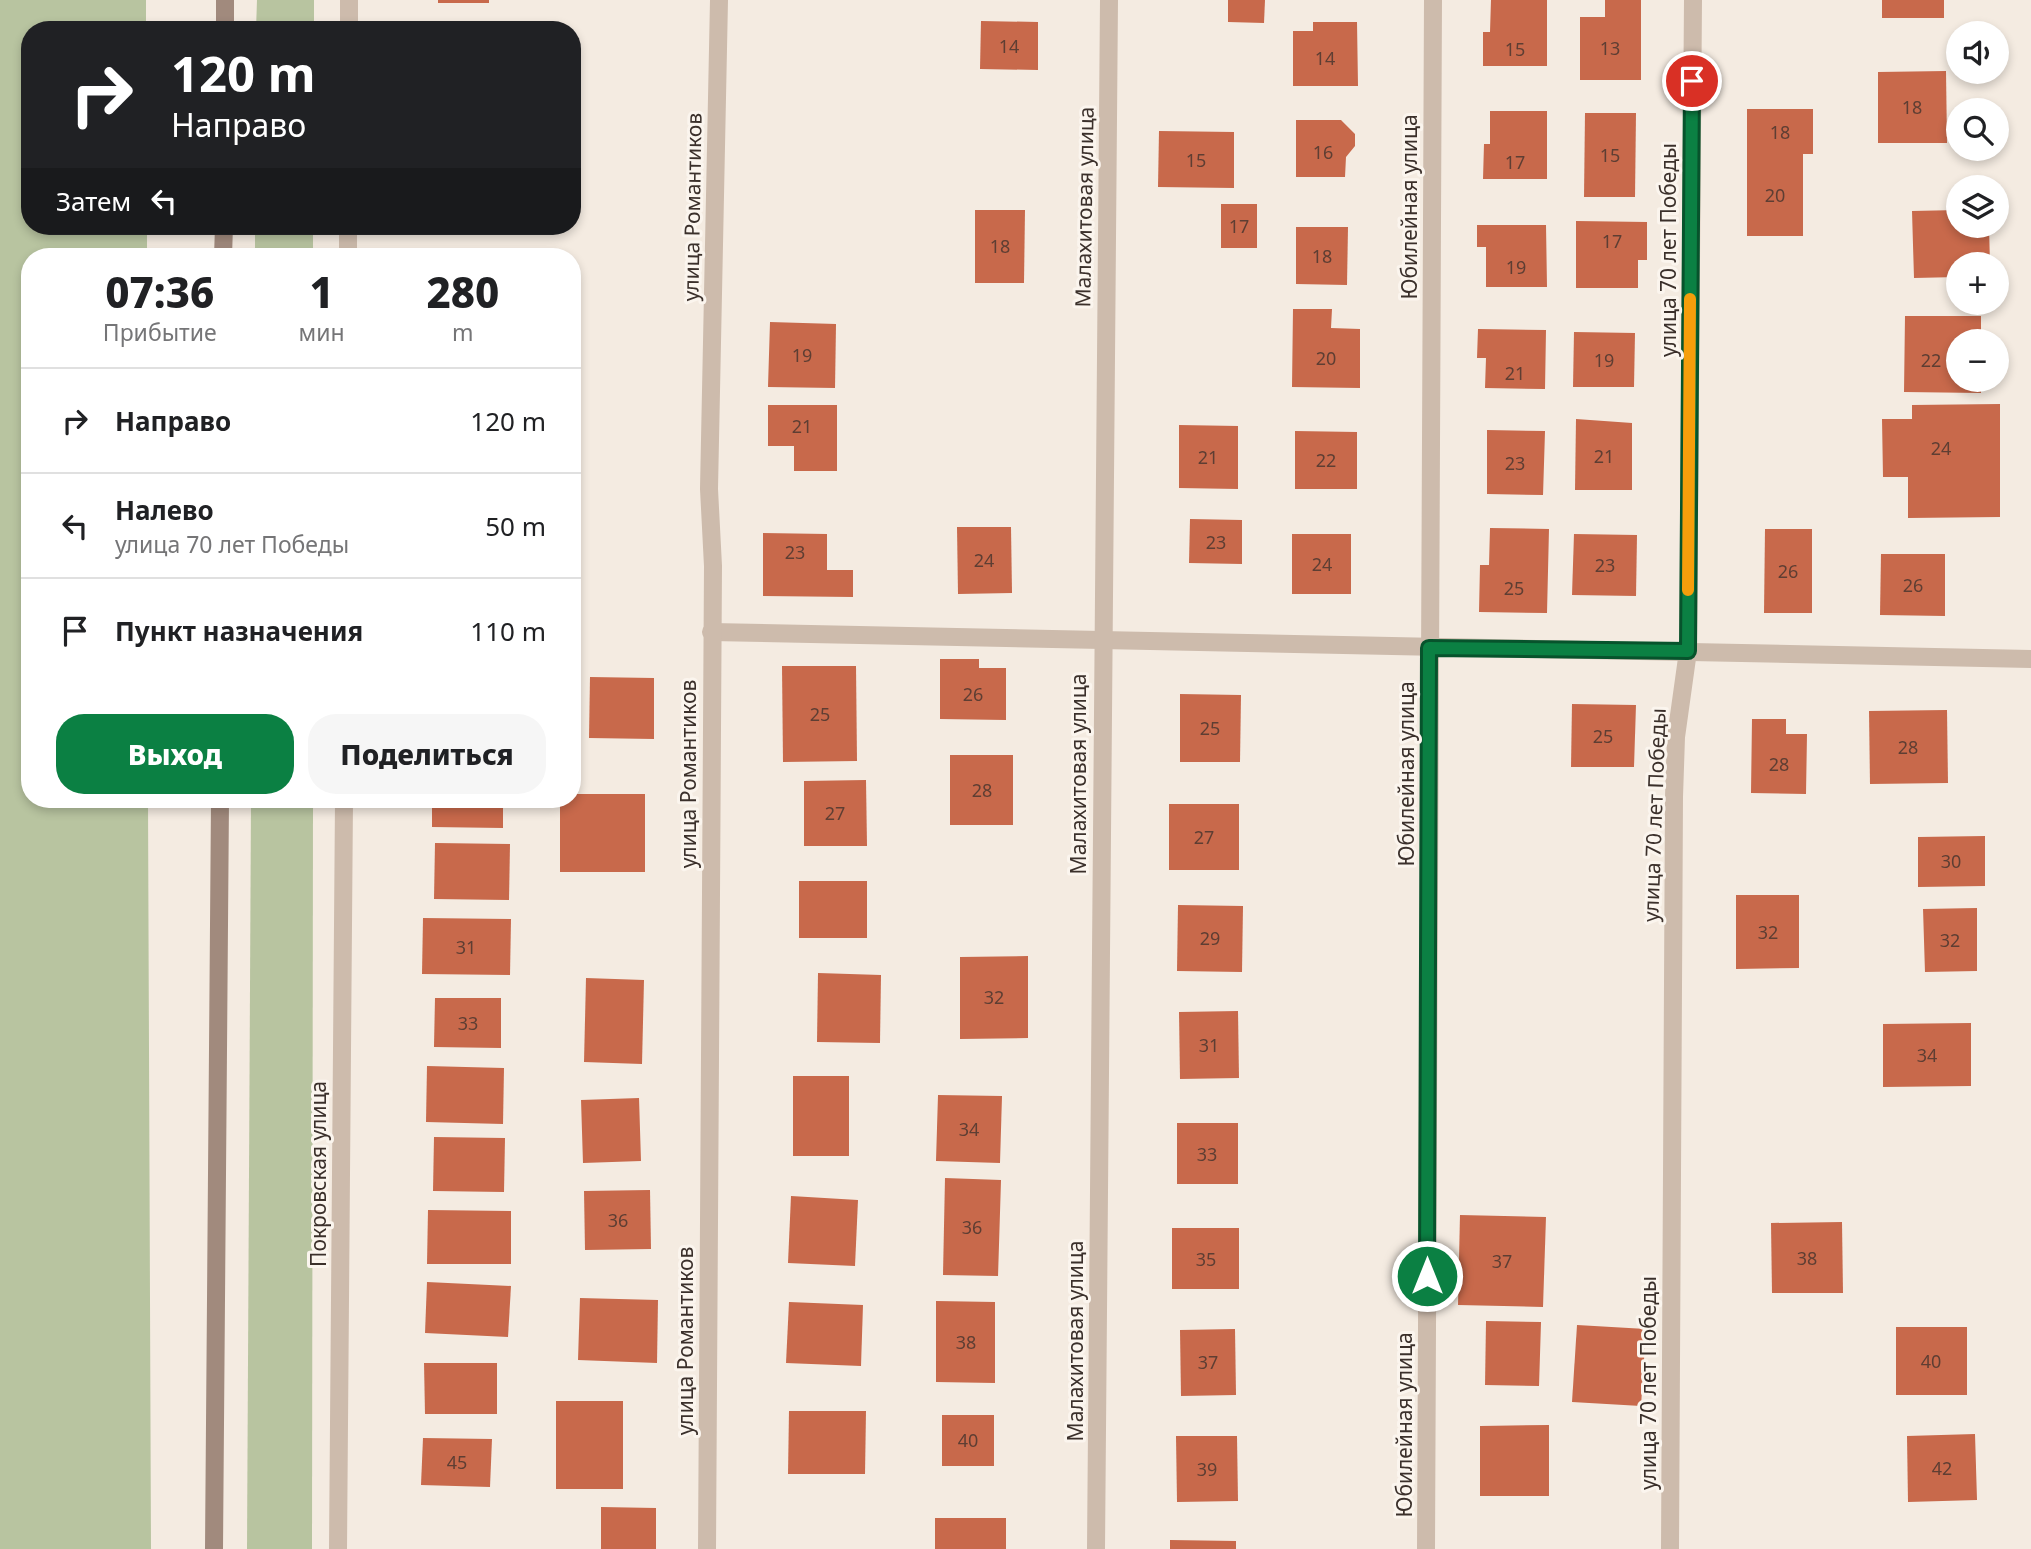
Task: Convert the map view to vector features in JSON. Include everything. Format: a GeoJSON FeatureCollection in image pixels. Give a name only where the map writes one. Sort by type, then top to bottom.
{"type":"FeatureCollection","features":[{"type":"Feature","properties":{"kind":"main road"},"geometry":{"type":"LineString","coordinates":[[225,0],[225,21]]}},
{"type":"Feature","properties":{"kind":"main road"},"geometry":{"type":"LineString","coordinates":[[214,1549],[220,808]]}},
{"type":"Feature","properties":{"kind":"street"},"geometry":{"type":"LineString","coordinates":[[349,0],[349,21]]}},
{"type":"Feature","properties":{"kind":"street","name":"улица Романтиков"},"geometry":{"type":"LineString","coordinates":[[707,1549],[713,566],[709,489],[719,0]]}},
{"type":"Feature","properties":{"kind":"street","name":"Малахитовая улица"},"geometry":{"type":"LineString","coordinates":[[1096,1549],[1101,640],[1109,0]]}},
{"type":"Feature","properties":{"kind":"street","name":"Юбилейная улица"},"geometry":{"type":"LineString","coordinates":[[1426,1549],[1433,0]]}},
{"type":"Feature","properties":{"kind":"street","name":"улица 70 лет Победы"},"geometry":{"type":"LineString","coordinates":[[1670,1549],[1674,797],[1676,737],[1688,651],[1693,0]]}},
{"type":"Feature","properties":{"kind":"street"},"geometry":{"type":"LineString","coordinates":[[711,632],[2031,659]]}},
{"type":"Feature","properties":{"kind":"street","name":"Покровская улица"},"geometry":{"type":"LineString","coordinates":[[338,1549],[344,808]]}},
{"type":"Feature","properties":{"kind":"green space"},"geometry":{"type":"Polygon","coordinates":[[[0,0],[146,0],[146,21],[21,21],[21,235],[147,235],[147,248],[21,248],[21,808],[148,808],[151,1549],[0,1549],[0,0]]]}},
{"type":"Feature","properties":{"kind":"green space"},"geometry":{"type":"Polygon","coordinates":[[[257,0],[314,0],[314,21],[256,21],[257,0]]]}},
{"type":"Feature","properties":{"kind":"green space"},"geometry":{"type":"Polygon","coordinates":[[[255,235],[313,235],[313,248],[255,248],[255,235]]]}},
{"type":"Feature","properties":{"kind":"green space"},"geometry":{"type":"Polygon","coordinates":[[[251,808],[313,808],[312,1549],[247,1549],[251,808]]]}},
{"type":"Feature","properties":{"kind":"building"},"geometry":{"type":"Polygon","coordinates":[[[438,0],[489,0],[489,3],[438,3],[438,0]]]}},
{"type":"Feature","properties":{"kind":"building"},"geometry":{"type":"Polygon","coordinates":[[[1228,0],[1265,0],[1264,23],[1228,22],[1228,0]]]}},
{"type":"Feature","properties":{"kind":"building"},"geometry":{"type":"Polygon","coordinates":[[[1491,0],[1547,0],[1547,66],[1483,66],[1483,32],[1490,32],[1491,0]]]}},
{"type":"Feature","properties":{"kind":"building"},"geometry":{"type":"Polygon","coordinates":[[[1605,0],[1641,0],[1641,80],[1580,80],[1580,17],[1605,17],[1605,0]]]}},
{"type":"Feature","properties":{"kind":"building"},"geometry":{"type":"Polygon","coordinates":[[[1882,0],[1944,0],[1944,18],[1882,18],[1882,0]]]}},
{"type":"Feature","properties":{"kind":"building"},"geometry":{"type":"Polygon","coordinates":[[[981,21],[1038,22],[1038,70],[980,69],[981,21]]]}},
{"type":"Feature","properties":{"kind":"building"},"geometry":{"type":"Polygon","coordinates":[[[1313,22],[1357,22],[1358,86],[1293,86],[1293,31],[1313,31],[1313,22]]]}},
{"type":"Feature","properties":{"kind":"building"},"geometry":{"type":"Polygon","coordinates":[[[1946,71],[1946,143],[1878,143],[1878,72],[1946,71]]]}},
{"type":"Feature","properties":{"kind":"building"},"geometry":{"type":"Polygon","coordinates":[[[1747,109],[1813,109],[1813,154],[1803,154],[1803,236],[1747,236],[1747,109]]]}},
{"type":"Feature","properties":{"kind":"building"},"geometry":{"type":"Polygon","coordinates":[[[1490,111],[1547,111],[1547,179],[1483,179],[1484,144],[1490,144],[1490,111]]]}},
{"type":"Feature","properties":{"kind":"building"},"geometry":{"type":"Polygon","coordinates":[[[1585,113],[1636,113],[1635,197],[1584,197],[1585,113]]]}},
{"type":"Feature","properties":{"kind":"building"},"geometry":{"type":"Polygon","coordinates":[[[1296,120],[1341,120],[1355,134],[1355,146],[1346,157],[1345,177],[1296,177],[1296,120]]]}},
{"type":"Feature","properties":{"kind":"building"},"geometry":{"type":"Polygon","coordinates":[[[1159,131],[1234,132],[1234,188],[1158,187],[1159,131]]]}},
{"type":"Feature","properties":{"kind":"building"},"geometry":{"type":"Polygon","coordinates":[[[1221,204],[1257,204],[1257,248],[1221,248],[1221,204]]]}},
{"type":"Feature","properties":{"kind":"building"},"geometry":{"type":"Polygon","coordinates":[[[975,210],[1025,210],[1024,283],[975,283],[975,210]]]}},
{"type":"Feature","properties":{"kind":"building"},"geometry":{"type":"Polygon","coordinates":[[[1946,210],[1946,238],[1989,238],[1990,252],[1946,252],[1946,277],[1914,278],[1912,211],[1946,210]]]}},
{"type":"Feature","properties":{"kind":"building"},"geometry":{"type":"Polygon","coordinates":[[[1576,221],[1647,222],[1647,260],[1638,260],[1638,288],[1576,288],[1576,221]]]}},
{"type":"Feature","properties":{"kind":"building"},"geometry":{"type":"Polygon","coordinates":[[[1477,225],[1546,225],[1547,287],[1486,287],[1486,247],[1477,247],[1477,225]]]}},
{"type":"Feature","properties":{"kind":"building"},"geometry":{"type":"Polygon","coordinates":[[[1296,227],[1348,227],[1347,285],[1296,284],[1296,227]]]}},
{"type":"Feature","properties":{"kind":"building"},"geometry":{"type":"Polygon","coordinates":[[[1293,309],[1332,309],[1331,328],[1360,329],[1360,388],[1292,387],[1293,309]]]}},
{"type":"Feature","properties":{"kind":"building"},"geometry":{"type":"Polygon","coordinates":[[[1905,316],[1981,316],[1981,329],[1946,329],[1946,392],[1981,393],[1904,392],[1905,316]]]}},
{"type":"Feature","properties":{"kind":"building"},"geometry":{"type":"Polygon","coordinates":[[[770,322],[836,324],[835,388],[768,387],[770,322]]]}},
{"type":"Feature","properties":{"kind":"building"},"geometry":{"type":"Polygon","coordinates":[[[1478,329],[1546,330],[1545,389],[1485,388],[1486,358],[1477,358],[1478,329]]]}},
{"type":"Feature","properties":{"kind":"building"},"geometry":{"type":"Polygon","coordinates":[[[1574,332],[1635,333],[1634,387],[1573,387],[1574,332]]]}},
{"type":"Feature","properties":{"kind":"building"},"geometry":{"type":"Polygon","coordinates":[[[2000,404],[2000,517],[1908,518],[1908,477],[1883,477],[1882,419],[1912,419],[1912,405],[2000,404]]]}},
{"type":"Feature","properties":{"kind":"building"},"geometry":{"type":"Polygon","coordinates":[[[768,405],[837,405],[837,471],[794,471],[794,446],[768,446],[768,405]]]}},
{"type":"Feature","properties":{"kind":"building"},"geometry":{"type":"Polygon","coordinates":[[[1576,419],[1632,423],[1632,490],[1575,490],[1576,419]]]}},
{"type":"Feature","properties":{"kind":"building"},"geometry":{"type":"Polygon","coordinates":[[[1179,425],[1238,426],[1238,489],[1179,488],[1179,425]]]}},
{"type":"Feature","properties":{"kind":"building"},"geometry":{"type":"Polygon","coordinates":[[[1487,430],[1545,431],[1543,495],[1487,494],[1487,430]]]}},
{"type":"Feature","properties":{"kind":"building"},"geometry":{"type":"Polygon","coordinates":[[[1295,431],[1357,432],[1357,489],[1295,489],[1295,431]]]}},
{"type":"Feature","properties":{"kind":"building"},"geometry":{"type":"Polygon","coordinates":[[[1190,519],[1242,520],[1242,564],[1189,563],[1190,519]]]}},
{"type":"Feature","properties":{"kind":"building"},"geometry":{"type":"Polygon","coordinates":[[[957,527],[1011,527],[1012,593],[958,594],[957,527]]]}},
{"type":"Feature","properties":{"kind":"building"},"geometry":{"type":"Polygon","coordinates":[[[1490,528],[1549,529],[1547,613],[1479,612],[1480,565],[1489,565],[1490,528]]]}},
{"type":"Feature","properties":{"kind":"building"},"geometry":{"type":"Polygon","coordinates":[[[1765,529],[1812,529],[1812,613],[1764,613],[1765,529]]]}},
{"type":"Feature","properties":{"kind":"building"},"geometry":{"type":"Polygon","coordinates":[[[763,533],[827,534],[827,570],[853,570],[853,597],[763,596],[763,533]]]}},
{"type":"Feature","properties":{"kind":"building"},"geometry":{"type":"Polygon","coordinates":[[[1292,534],[1351,534],[1351,594],[1292,594],[1292,534]]]}},
{"type":"Feature","properties":{"kind":"building"},"geometry":{"type":"Polygon","coordinates":[[[1574,534],[1637,535],[1636,596],[1572,595],[1574,534]]]}},
{"type":"Feature","properties":{"kind":"building"},"geometry":{"type":"Polygon","coordinates":[[[1881,554],[1945,554],[1945,616],[1880,615],[1881,554]]]}},
{"type":"Feature","properties":{"kind":"building"},"geometry":{"type":"Polygon","coordinates":[[[940,659],[979,659],[979,668],[1006,668],[1006,720],[940,719],[940,659]]]}},
{"type":"Feature","properties":{"kind":"building"},"geometry":{"type":"Polygon","coordinates":[[[782,666],[856,666],[857,761],[783,762],[782,666]]]}},
{"type":"Feature","properties":{"kind":"building"},"geometry":{"type":"Polygon","coordinates":[[[590,677],[654,678],[654,739],[589,738],[590,677]]]}},
{"type":"Feature","properties":{"kind":"building"},"geometry":{"type":"Polygon","coordinates":[[[1180,694],[1241,695],[1240,762],[1180,762],[1180,694]]]}},
{"type":"Feature","properties":{"kind":"building"},"geometry":{"type":"Polygon","coordinates":[[[1572,704],[1636,705],[1634,767],[1571,767],[1572,704]]]}},
{"type":"Feature","properties":{"kind":"building"},"geometry":{"type":"Polygon","coordinates":[[[1947,710],[1948,783],[1870,784],[1869,711],[1947,710]]]}},
{"type":"Feature","properties":{"kind":"building"},"geometry":{"type":"Polygon","coordinates":[[[1752,719],[1786,719],[1786,734],[1807,734],[1806,794],[1751,793],[1752,719]]]}},
{"type":"Feature","properties":{"kind":"building"},"geometry":{"type":"Polygon","coordinates":[[[950,755],[1013,755],[1013,825],[950,825],[950,755]]]}},
{"type":"Feature","properties":{"kind":"building"},"geometry":{"type":"Polygon","coordinates":[[[866,780],[867,846],[804,846],[804,781],[866,780]]]}},
{"type":"Feature","properties":{"kind":"building"},"geometry":{"type":"Polygon","coordinates":[[[581,794],[645,794],[645,872],[560,872],[560,808],[581,808],[581,794]]]}},
{"type":"Feature","properties":{"kind":"building"},"geometry":{"type":"Polygon","coordinates":[[[1169,804],[1239,804],[1239,870],[1169,870],[1169,804]]]}},
{"type":"Feature","properties":{"kind":"building"},"geometry":{"type":"Polygon","coordinates":[[[432,808],[503,808],[503,828],[432,827],[432,808]]]}},
{"type":"Feature","properties":{"kind":"building"},"geometry":{"type":"Polygon","coordinates":[[[1985,836],[1985,886],[1918,887],[1918,837],[1985,836]]]}},
{"type":"Feature","properties":{"kind":"building"},"geometry":{"type":"Polygon","coordinates":[[[435,843],[510,844],[509,900],[434,899],[435,843]]]}},
{"type":"Feature","properties":{"kind":"building"},"geometry":{"type":"Polygon","coordinates":[[[799,881],[867,881],[867,938],[799,938],[799,881]]]}},
{"type":"Feature","properties":{"kind":"building"},"geometry":{"type":"Polygon","coordinates":[[[1736,895],[1799,895],[1799,968],[1736,969],[1736,895]]]}},
{"type":"Feature","properties":{"kind":"building"},"geometry":{"type":"Polygon","coordinates":[[[1178,905],[1243,906],[1242,972],[1177,971],[1178,905]]]}},
{"type":"Feature","properties":{"kind":"building"},"geometry":{"type":"Polygon","coordinates":[[[1977,908],[1977,971],[1925,972],[1923,909],[1977,908]]]}},
{"type":"Feature","properties":{"kind":"building"},"geometry":{"type":"Polygon","coordinates":[[[423,918],[511,919],[510,975],[422,974],[423,918]]]}},
{"type":"Feature","properties":{"kind":"building"},"geometry":{"type":"Polygon","coordinates":[[[1028,956],[1028,1038],[960,1039],[960,957],[1028,956]]]}},
{"type":"Feature","properties":{"kind":"building"},"geometry":{"type":"Polygon","coordinates":[[[818,973],[881,975],[880,1043],[817,1042],[818,973]]]}},
{"type":"Feature","properties":{"kind":"building"},"geometry":{"type":"Polygon","coordinates":[[[586,978],[644,980],[642,1064],[584,1062],[586,978]]]}},
{"type":"Feature","properties":{"kind":"building"},"geometry":{"type":"Polygon","coordinates":[[[435,998],[501,998],[501,1048],[434,1047],[435,998]]]}},
{"type":"Feature","properties":{"kind":"building"},"geometry":{"type":"Polygon","coordinates":[[[1238,1011],[1239,1078],[1180,1079],[1179,1012],[1238,1011]]]}},
{"type":"Feature","properties":{"kind":"building"},"geometry":{"type":"Polygon","coordinates":[[[1971,1023],[1971,1086],[1883,1087],[1883,1024],[1971,1023]]]}},
{"type":"Feature","properties":{"kind":"building"},"geometry":{"type":"Polygon","coordinates":[[[427,1066],[504,1068],[503,1124],[426,1122],[427,1066]]]}},
{"type":"Feature","properties":{"kind":"building"},"geometry":{"type":"Polygon","coordinates":[[[793,1076],[849,1076],[849,1156],[793,1156],[793,1076]]]}},
{"type":"Feature","properties":{"kind":"building"},"geometry":{"type":"Polygon","coordinates":[[[938,1095],[1002,1096],[1000,1163],[936,1161],[938,1095]]]}},
{"type":"Feature","properties":{"kind":"building"},"geometry":{"type":"Polygon","coordinates":[[[639,1098],[641,1161],[583,1163],[581,1100],[639,1098]]]}},
{"type":"Feature","properties":{"kind":"building"},"geometry":{"type":"Polygon","coordinates":[[[1177,1123],[1238,1123],[1238,1184],[1177,1184],[1177,1123]]]}},
{"type":"Feature","properties":{"kind":"building"},"geometry":{"type":"Polygon","coordinates":[[[434,1137],[505,1138],[504,1192],[433,1191],[434,1137]]]}},
{"type":"Feature","properties":{"kind":"building"},"geometry":{"type":"Polygon","coordinates":[[[945,1178],[1001,1180],[998,1276],[943,1275],[945,1178]]]}},
{"type":"Feature","properties":{"kind":"building"},"geometry":{"type":"Polygon","coordinates":[[[650,1190],[651,1249],[585,1250],[584,1191],[650,1190]]]}},
{"type":"Feature","properties":{"kind":"building"},"geometry":{"type":"Polygon","coordinates":[[[791,1196],[858,1200],[855,1266],[788,1263],[791,1196]]]}},
{"type":"Feature","properties":{"kind":"building"},"geometry":{"type":"Polygon","coordinates":[[[428,1210],[511,1211],[511,1264],[427,1264],[428,1210]]]}},
{"type":"Feature","properties":{"kind":"building"},"geometry":{"type":"Polygon","coordinates":[[[1460,1215],[1546,1217],[1543,1307],[1458,1305],[1460,1215]]]}},
{"type":"Feature","properties":{"kind":"building"},"geometry":{"type":"Polygon","coordinates":[[[1842,1222],[1843,1293],[1772,1293],[1771,1223],[1842,1222]]]}},
{"type":"Feature","properties":{"kind":"building"},"geometry":{"type":"Polygon","coordinates":[[[1172,1228],[1239,1228],[1239,1289],[1172,1289],[1172,1228]]]}},
{"type":"Feature","properties":{"kind":"building"},"geometry":{"type":"Polygon","coordinates":[[[427,1282],[511,1286],[508,1337],[425,1333],[427,1282]]]}},
{"type":"Feature","properties":{"kind":"building"},"geometry":{"type":"Polygon","coordinates":[[[580,1298],[658,1300],[657,1363],[578,1360],[580,1298]]]}},
{"type":"Feature","properties":{"kind":"building"},"geometry":{"type":"Polygon","coordinates":[[[936,1301],[995,1302],[995,1383],[936,1382],[936,1301]]]}},
{"type":"Feature","properties":{"kind":"building"},"geometry":{"type":"Polygon","coordinates":[[[789,1302],[863,1305],[861,1366],[786,1363],[789,1302]]]}},
{"type":"Feature","properties":{"kind":"building"},"geometry":{"type":"Polygon","coordinates":[[[1486,1321],[1541,1322],[1539,1386],[1485,1385],[1486,1321]]]}},
{"type":"Feature","properties":{"kind":"building"},"geometry":{"type":"Polygon","coordinates":[[[1577,1325],[1646,1329],[1641,1406],[1572,1402],[1577,1325]]]}},
{"type":"Feature","properties":{"kind":"building"},"geometry":{"type":"Polygon","coordinates":[[[1896,1327],[1967,1327],[1967,1395],[1896,1395],[1896,1327]]]}},
{"type":"Feature","properties":{"kind":"building"},"geometry":{"type":"Polygon","coordinates":[[[1235,1329],[1236,1395],[1181,1396],[1180,1330],[1235,1329]]]}},
{"type":"Feature","properties":{"kind":"building"},"geometry":{"type":"Polygon","coordinates":[[[424,1363],[497,1363],[497,1414],[425,1414],[424,1363]]]}},
{"type":"Feature","properties":{"kind":"building"},"geometry":{"type":"Polygon","coordinates":[[[556,1401],[623,1401],[623,1489],[556,1489],[556,1401]]]}},
{"type":"Feature","properties":{"kind":"building"},"geometry":{"type":"Polygon","coordinates":[[[789,1411],[866,1411],[865,1474],[788,1474],[789,1411]]]}},
{"type":"Feature","properties":{"kind":"building"},"geometry":{"type":"Polygon","coordinates":[[[942,1415],[994,1415],[994,1466],[942,1466],[942,1415]]]}},
{"type":"Feature","properties":{"kind":"building"},"geometry":{"type":"Polygon","coordinates":[[[1549,1425],[1549,1496],[1480,1496],[1480,1426],[1549,1425]]]}},
{"type":"Feature","properties":{"kind":"building"},"geometry":{"type":"Polygon","coordinates":[[[1975,1434],[1977,1500],[1908,1502],[1907,1436],[1975,1434]]]}},
{"type":"Feature","properties":{"kind":"building"},"geometry":{"type":"Polygon","coordinates":[[[1176,1436],[1237,1436],[1238,1501],[1177,1502],[1176,1436]]]}},
{"type":"Feature","properties":{"kind":"building"},"geometry":{"type":"Polygon","coordinates":[[[423,1438],[492,1439],[490,1487],[421,1485],[423,1438]]]}},
{"type":"Feature","properties":{"kind":"building"},"geometry":{"type":"Polygon","coordinates":[[[601,1507],[656,1508],[656,1549],[601,1549],[601,1507]]]}},
{"type":"Feature","properties":{"kind":"building"},"geometry":{"type":"Polygon","coordinates":[[[935,1518],[1006,1518],[1006,1549],[935,1549],[935,1518]]]}},
{"type":"Feature","properties":{"kind":"building"},"geometry":{"type":"Polygon","coordinates":[[[1170,1540],[1236,1541],[1236,1549],[1170,1549],[1170,1540]]]}},
{"type":"Feature","properties":{"kind":"slow traffic"},"geometry":{"type":"LineString","coordinates":[[1688,590],[1690,299]]}},
{"type":"Feature","properties":{"kind":"route"},"geometry":{"type":"LineString","coordinates":[[1427,1276],[1429,648],[1688,651],[1692,81]]}}]}
